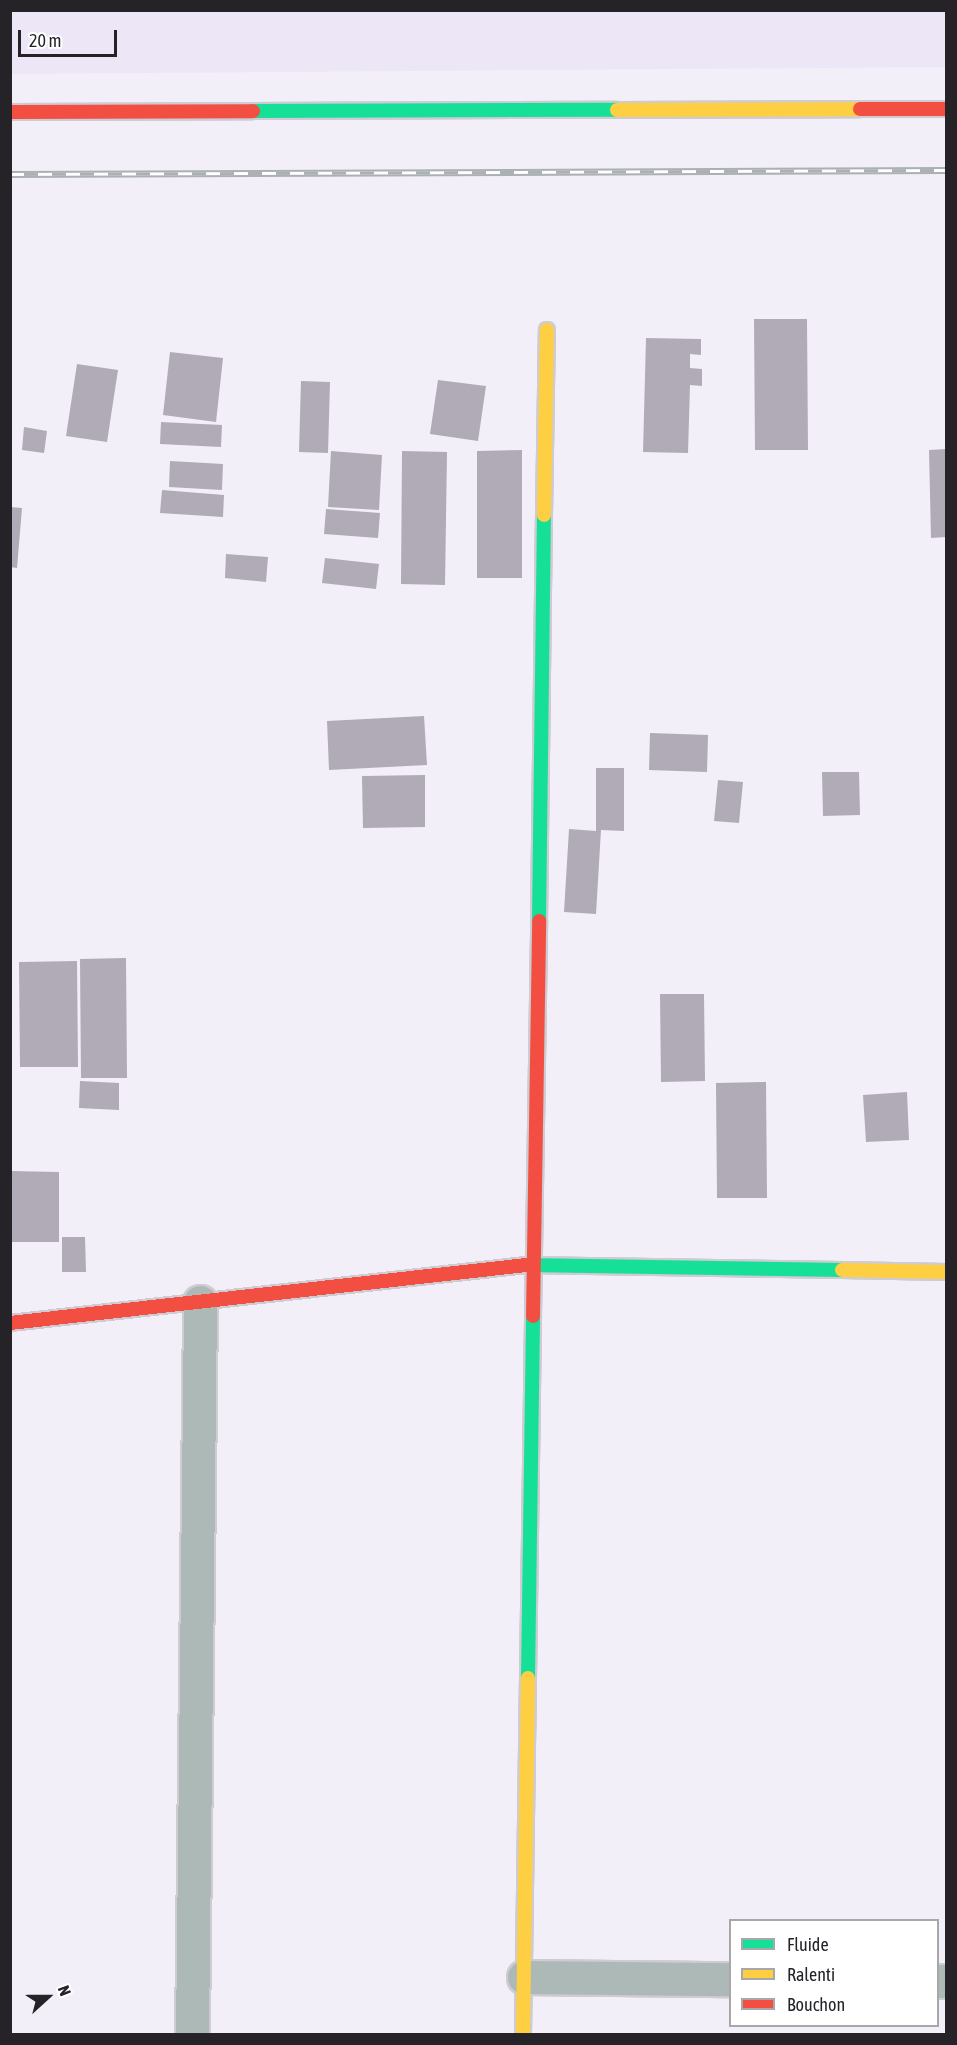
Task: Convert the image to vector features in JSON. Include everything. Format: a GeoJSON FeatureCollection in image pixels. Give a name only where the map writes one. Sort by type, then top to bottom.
{"type":"FeatureCollection","features":[{"type":"Feature","properties":{"kind":"street"},"geometry":{"type":"LineString","coordinates":[[10,112],[946,109]]}},
{"type":"Feature","properties":{"kind":"street"},"geometry":{"type":"LineString","coordinates":[[524,2034],[547,330]]}},
{"type":"Feature","properties":{"kind":"street"},"geometry":{"type":"LineString","coordinates":[[10,1323],[534,1264],[946,1272]]}},
{"type":"Feature","properties":{"kind":"street"},"geometry":{"type":"LineString","coordinates":[[192,2034],[200,1302]]}},
{"type":"Feature","properties":{"kind":"street"},"geometry":{"type":"LineString","coordinates":[[524,1977],[729,1979]]}},
{"type":"Feature","properties":{"kind":"shaded area"},"geometry":{"type":"Polygon","coordinates":[[[10,11],[946,11],[946,67],[11,74],[10,11]]]}},
{"type":"Feature","properties":{"kind":"building"},"geometry":{"type":"Polygon","coordinates":[[[754,319],[807,319],[808,450],[755,450],[754,319]]]}},
{"type":"Feature","properties":{"kind":"building"},"geometry":{"type":"Polygon","coordinates":[[[646,338],[701,339],[701,355],[690,354],[690,368],[702,369],[702,386],[690,385],[688,453],[643,452],[646,338]]]}},
{"type":"Feature","properties":{"kind":"building"},"geometry":{"type":"Polygon","coordinates":[[[170,352],[223,358],[216,422],[163,415],[170,352]]]}},
{"type":"Feature","properties":{"kind":"building"},"geometry":{"type":"Polygon","coordinates":[[[77,364],[118,370],[107,442],[66,436],[77,364]]]}},
{"type":"Feature","properties":{"kind":"building"},"geometry":{"type":"Polygon","coordinates":[[[438,380],[486,386],[478,441],[430,434],[438,380]]]}},
{"type":"Feature","properties":{"kind":"building"},"geometry":{"type":"Polygon","coordinates":[[[301,381],[330,382],[328,453],[299,452],[301,381]]]}},
{"type":"Feature","properties":{"kind":"building"},"geometry":{"type":"Polygon","coordinates":[[[161,422],[222,425],[221,447],[160,444],[161,422]]]}},
{"type":"Feature","properties":{"kind":"building"},"geometry":{"type":"Polygon","coordinates":[[[24,427],[47,431],[44,453],[22,450],[24,427]]]}},
{"type":"Feature","properties":{"kind":"building"},"geometry":{"type":"Polygon","coordinates":[[[946,449],[946,537],[931,538],[929,450],[946,449]]]}},
{"type":"Feature","properties":{"kind":"building"},"geometry":{"type":"Polygon","coordinates":[[[522,450],[522,578],[477,578],[477,451],[522,450]]]}},
{"type":"Feature","properties":{"kind":"building"},"geometry":{"type":"Polygon","coordinates":[[[331,451],[382,455],[379,510],[328,507],[331,451]]]}},
{"type":"Feature","properties":{"kind":"building"},"geometry":{"type":"Polygon","coordinates":[[[402,451],[447,452],[445,585],[401,584],[402,451]]]}},
{"type":"Feature","properties":{"kind":"building"},"geometry":{"type":"Polygon","coordinates":[[[170,461],[223,464],[222,490],[169,487],[170,461]]]}},
{"type":"Feature","properties":{"kind":"building"},"geometry":{"type":"Polygon","coordinates":[[[162,490],[224,495],[223,517],[160,513],[162,490]]]}},
{"type":"Feature","properties":{"kind":"building"},"geometry":{"type":"Polygon","coordinates":[[[10,507],[22,508],[17,568],[10,567],[10,507]]]}},
{"type":"Feature","properties":{"kind":"building"},"geometry":{"type":"Polygon","coordinates":[[[326,509],[380,513],[378,538],[324,534],[326,509]]]}},
{"type":"Feature","properties":{"kind":"building"},"geometry":{"type":"Polygon","coordinates":[[[226,554],[268,557],[266,582],[225,578],[226,554]]]}},
{"type":"Feature","properties":{"kind":"building"},"geometry":{"type":"Polygon","coordinates":[[[325,558],[379,564],[376,589],[322,583],[325,558]]]}},
{"type":"Feature","properties":{"kind":"building"},"geometry":{"type":"Polygon","coordinates":[[[424,716],[427,765],[329,770],[327,721],[424,716]]]}},
{"type":"Feature","properties":{"kind":"building"},"geometry":{"type":"Polygon","coordinates":[[[650,733],[708,735],[707,772],[649,770],[650,733]]]}},
{"type":"Feature","properties":{"kind":"building"},"geometry":{"type":"Polygon","coordinates":[[[596,768],[624,768],[624,831],[601,830],[596,914],[564,912],[569,829],[596,831],[596,768]]]}},
{"type":"Feature","properties":{"kind":"building"},"geometry":{"type":"Polygon","coordinates":[[[822,772],[859,772],[860,815],[823,816],[822,772]]]}},
{"type":"Feature","properties":{"kind":"building"},"geometry":{"type":"Polygon","coordinates":[[[425,775],[425,827],[363,828],[362,776],[425,775]]]}},
{"type":"Feature","properties":{"kind":"building"},"geometry":{"type":"Polygon","coordinates":[[[718,780],[743,782],[739,823],[714,821],[718,780]]]}},
{"type":"Feature","properties":{"kind":"building"},"geometry":{"type":"Polygon","coordinates":[[[126,958],[127,1078],[81,1078],[80,959],[126,958]]]}},
{"type":"Feature","properties":{"kind":"building"},"geometry":{"type":"Polygon","coordinates":[[[77,961],[78,1067],[20,1067],[19,962],[77,961]]]}},
{"type":"Feature","properties":{"kind":"building"},"geometry":{"type":"Polygon","coordinates":[[[660,994],[704,994],[705,1081],[661,1082],[660,994]]]}},
{"type":"Feature","properties":{"kind":"building"},"geometry":{"type":"Polygon","coordinates":[[[80,1081],[119,1083],[119,1110],[79,1108],[80,1081]]]}},
{"type":"Feature","properties":{"kind":"building"},"geometry":{"type":"Polygon","coordinates":[[[766,1082],[767,1198],[717,1198],[716,1083],[766,1082]]]}},
{"type":"Feature","properties":{"kind":"building"},"geometry":{"type":"Polygon","coordinates":[[[907,1092],[909,1140],[866,1142],[863,1095],[907,1092]]]}},
{"type":"Feature","properties":{"kind":"building"},"geometry":{"type":"Polygon","coordinates":[[[10,1171],[59,1172],[59,1242],[10,1242],[10,1171]]]}},
{"type":"Feature","properties":{"kind":"building"},"geometry":{"type":"Polygon","coordinates":[[[62,1237],[85,1237],[86,1272],[62,1272],[62,1237]]]}},
{"type":"Feature","properties":{"kind":"railway"},"geometry":{"type":"LineString","coordinates":[[10,174],[946,170]]}},
{"type":"Feature","properties":{"kind":"traffic: fast"},"geometry":{"type":"LineString","coordinates":[[253,111],[617,110]]}},
{"type":"Feature","properties":{"kind":"traffic: fast"},"geometry":{"type":"LineString","coordinates":[[539,921],[544,515]]}},
{"type":"Feature","properties":{"kind":"traffic: fast"},"geometry":{"type":"LineString","coordinates":[[526,1265],[842,1270]]}},
{"type":"Feature","properties":{"kind":"traffic: fast"},"geometry":{"type":"LineString","coordinates":[[528,1678],[533,1316]]}},
{"type":"Feature","properties":{"kind":"traffic: slow"},"geometry":{"type":"LineString","coordinates":[[617,110],[860,109]]}},
{"type":"Feature","properties":{"kind":"traffic: slow"},"geometry":{"type":"LineString","coordinates":[[544,515],[547,330]]}},
{"type":"Feature","properties":{"kind":"traffic: slow"},"geometry":{"type":"LineString","coordinates":[[842,1270],[946,1272]]}},
{"type":"Feature","properties":{"kind":"traffic: slow"},"geometry":{"type":"LineString","coordinates":[[523,2034],[528,1678]]}},
{"type":"Feature","properties":{"kind":"traffic: jam"},"geometry":{"type":"LineString","coordinates":[[860,109],[946,109]]}},
{"type":"Feature","properties":{"kind":"traffic: jam"},"geometry":{"type":"LineString","coordinates":[[10,112],[253,111]]}},
{"type":"Feature","properties":{"kind":"traffic: jam"},"geometry":{"type":"LineString","coordinates":[[533,1316],[539,921]]}},
{"type":"Feature","properties":{"kind":"traffic: jam"},"geometry":{"type":"LineString","coordinates":[[10,1323],[526,1265]]}}]}
